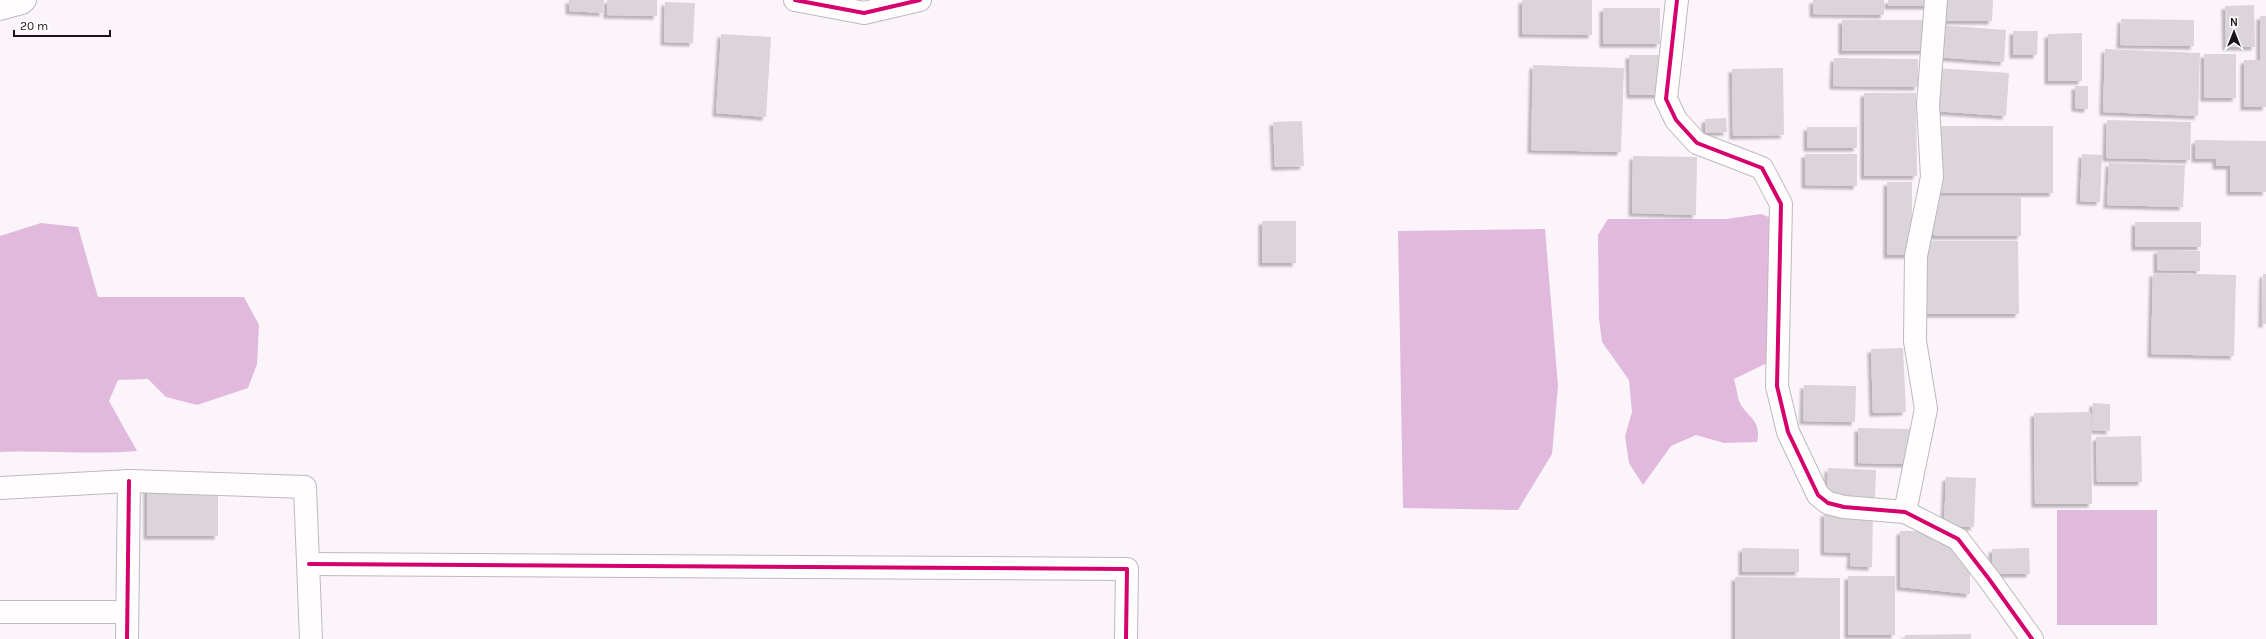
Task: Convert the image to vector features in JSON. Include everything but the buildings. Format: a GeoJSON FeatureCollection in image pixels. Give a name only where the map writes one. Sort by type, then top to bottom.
{"type":"FeatureCollection","features":[{"type":"Feature","properties":{"kind":"street"},"geometry":{"type":"LineString","coordinates":[[0,9],[22,3],[25,0]]}},
{"type":"Feature","properties":{"kind":"street"},"geometry":{"type":"LineString","coordinates":[[795,0],[864,13],[920,0]]}},
{"type":"Feature","properties":{"kind":"street"},"geometry":{"type":"LineString","coordinates":[[1677,0],[1666,100],[1676,120],[1696,143],[1762,168],[1781,204],[1777,386],[1788,432],[1818,495],[1828,503],[1905,512],[1958,539],[2032,639]]}},
{"type":"Feature","properties":{"kind":"street"},"geometry":{"type":"LineString","coordinates":[[1905,512],[1926,409],[1915,341],[1916,256],[1932,177],[1928,104],[1936,0]]}},
{"type":"Feature","properties":{"kind":"street"},"geometry":{"type":"LineString","coordinates":[[0,488],[129,481],[305,487],[311,639]]}},
{"type":"Feature","properties":{"kind":"street"},"geometry":{"type":"LineString","coordinates":[[127,639],[129,481]]}},
{"type":"Feature","properties":{"kind":"street"},"geometry":{"type":"LineString","coordinates":[[309,564],[1127,569],[1126,639]]}},
{"type":"Feature","properties":{"kind":"street"},"geometry":{"type":"LineString","coordinates":[[0,612],[127,612]]}},
{"type":"Feature","properties":{"kind":"shaded area"},"geometry":{"type":"Polygon","coordinates":[[[1761,214],[1771,218],[1769,362],[1734,379],[1739,401],[1742,407],[1756,423],[1758,434],[1757,442],[1724,443],[1696,435],[1671,446],[1643,485],[1629,463],[1625,436],[1632,412],[1629,380],[1602,342],[1599,319],[1598,235],[1608,219],[1726,219],[1761,214]]]}},
{"type":"Feature","properties":{"kind":"shaded area"},"geometry":{"type":"Polygon","coordinates":[[[41,223],[78,227],[98,297],[244,297],[259,325],[257,364],[248,388],[197,405],[166,397],[148,379],[118,380],[109,401],[137,451],[103,453],[0,452],[0,236],[41,223]]]}},
{"type":"Feature","properties":{"kind":"shaded area"},"geometry":{"type":"Polygon","coordinates":[[[1545,229],[1558,386],[1552,454],[1518,510],[1403,508],[1398,231],[1545,229]]]}},
{"type":"Feature","properties":{"kind":"shaded area"},"geometry":{"type":"Polygon","coordinates":[[[2057,510],[2157,510],[2157,625],[2057,625],[2057,510]]]}},
{"type":"Feature","properties":{"kind":"cycle path"},"geometry":{"type":"LineString","coordinates":[[795,0],[864,13],[920,0]]}},
{"type":"Feature","properties":{"kind":"cycle path"},"geometry":{"type":"LineString","coordinates":[[1677,0],[1666,99],[1676,120],[1697,143],[1762,168],[1781,204],[1777,386],[1788,432],[1818,495],[1828,503],[1844,507],[1905,512],[1958,539],[2032,639]]}},
{"type":"Feature","properties":{"kind":"cycle path"},"geometry":{"type":"LineString","coordinates":[[127,639],[129,481]]}},
{"type":"Feature","properties":{"kind":"cycle path"},"geometry":{"type":"LineString","coordinates":[[309,564],[1127,569],[1126,639]]}}]}
